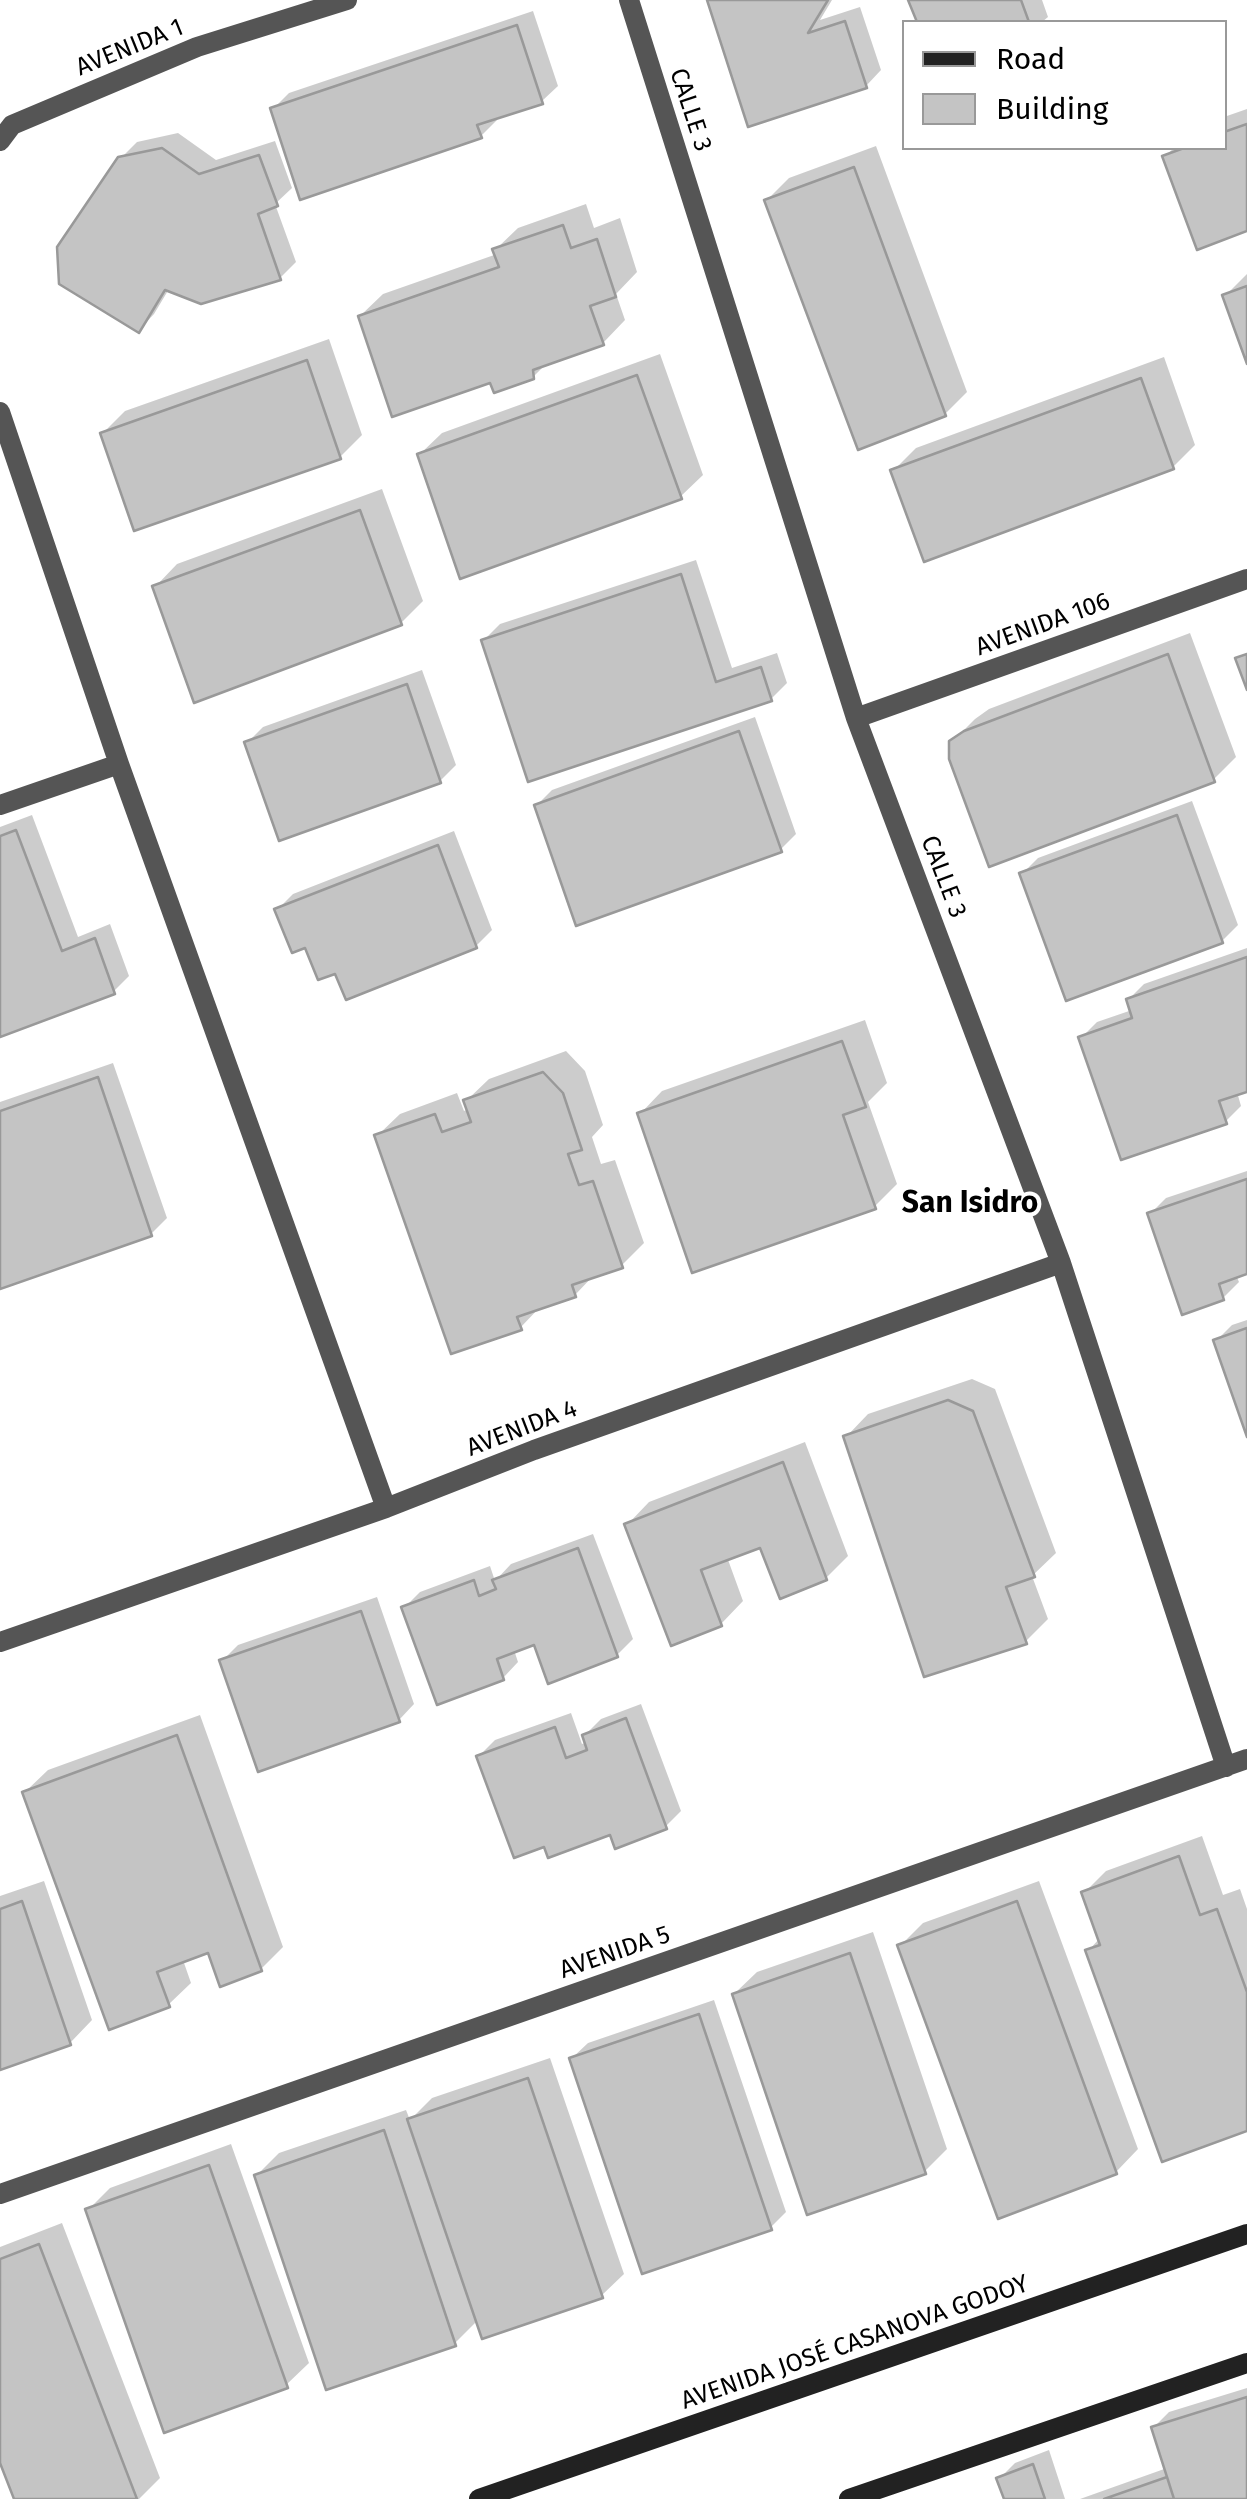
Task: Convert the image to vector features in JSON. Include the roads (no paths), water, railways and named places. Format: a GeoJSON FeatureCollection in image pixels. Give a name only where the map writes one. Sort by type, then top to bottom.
{"type":"FeatureCollection","features":[{"type":"Feature","properties":{"kind":"street","name":"AVENIDA 1"},"geometry":{"type":"LineString","coordinates":[[0,141],[12,124],[197,47],[347,0]]}},
{"type":"Feature","properties":{"kind":"street","name":"CALLE 3"},"geometry":{"type":"LineString","coordinates":[[629,0],[856,718],[1061,1263],[1226,1767]]}},
{"type":"Feature","properties":{"kind":"street"},"geometry":{"type":"LineString","coordinates":[[0,412],[119,764],[386,1508]]}},
{"type":"Feature","properties":{"kind":"street","name":"AVENIDA 106"},"geometry":{"type":"LineString","coordinates":[[856,718],[1247,579]]}},
{"type":"Feature","properties":{"kind":"street"},"geometry":{"type":"LineString","coordinates":[[0,804],[119,764]]}},
{"type":"Feature","properties":{"kind":"street","name":"AVENIDA 4"},"geometry":{"type":"LineString","coordinates":[[0,1642],[386,1508],[534,1450],[1061,1263]]}},
{"type":"Feature","properties":{"kind":"street","name":"AVENIDA 5"},"geometry":{"type":"LineString","coordinates":[[0,2194],[1247,1760]]}},
{"type":"Feature","properties":{"kind":"street","name":"AVENIDA JOSÉ CASANOVA GODOY"},"geometry":{"type":"LineString","coordinates":[[480,2499],[1247,2234]]}},
{"type":"Feature","properties":{"kind":"street"},"geometry":{"type":"LineString","coordinates":[[849,2499],[1247,2363]]}},
{"type":"Feature","properties":{"kind":"district","name":"San Isidro"},"geometry":{"type":"Point","coordinates":[970,1204]}}]}
